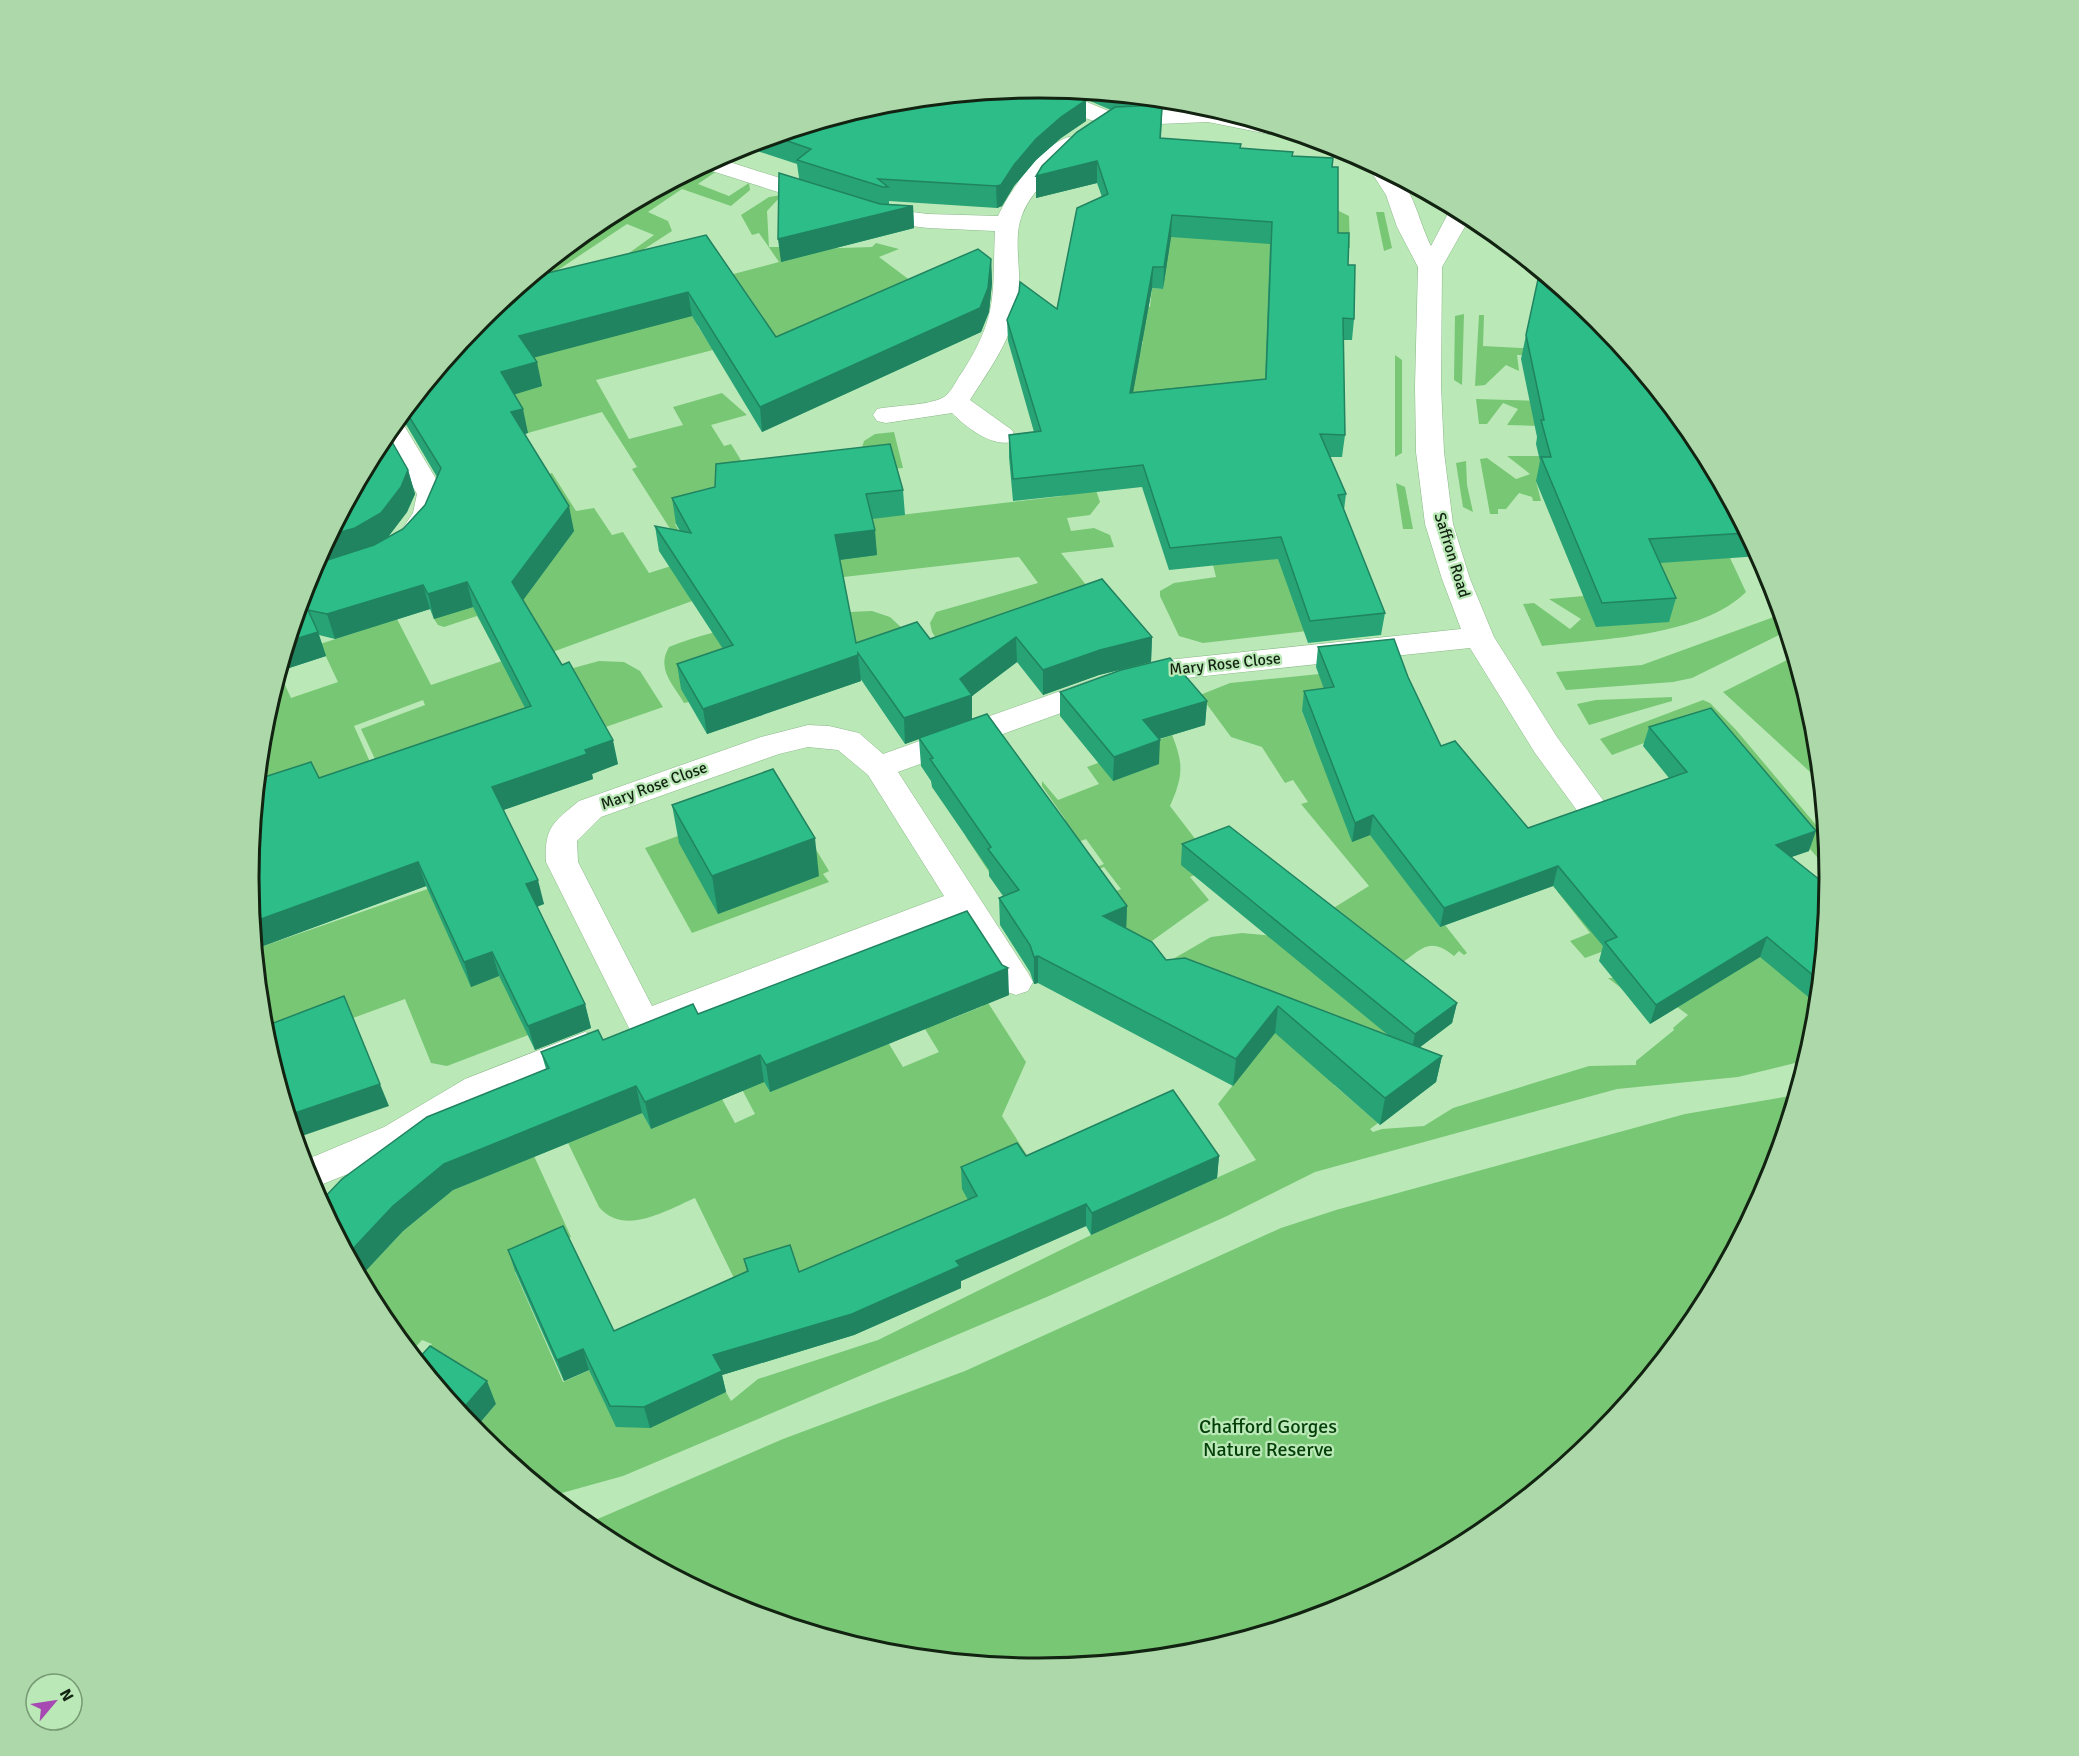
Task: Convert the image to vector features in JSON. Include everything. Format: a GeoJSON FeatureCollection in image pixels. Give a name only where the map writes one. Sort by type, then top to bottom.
{"type":"FeatureCollection","features":[{"type":"Feature","properties":{"kind":"street"},"geometry":{"type":"LineString","coordinates":[[1058,98],[1109,119],[1207,116]]}},
{"type":"Feature","properties":{"kind":"street"},"geometry":{"type":"LineString","coordinates":[[886,415],[943,407],[956,401],[987,350],[1004,314],[1006,225],[1024,189],[1068,145],[1109,119]]}},
{"type":"Feature","properties":{"kind":"street"},"geometry":{"type":"LineString","coordinates":[[720,166],[882,217],[1006,225]]}},
{"type":"Feature","properties":{"kind":"street","name":"Saffron Road"},"geometry":{"type":"LineString","coordinates":[[1388,180],[1398,195],[1409,227],[1430,267],[1428,386],[1432,473],[1439,524],[1456,579],[1479,637],[1519,705],[1592,808]]}},
{"type":"Feature","properties":{"kind":"street"},"geometry":{"type":"LineString","coordinates":[[748,201],[773,183]]}},
{"type":"Feature","properties":{"kind":"street"},"geometry":{"type":"LineString","coordinates":[[1430,267],[1457,219]]}},
{"type":"Feature","properties":{"kind":"street"},"geometry":{"type":"LineString","coordinates":[[956,401],[964,410],[1002,436]]}},
{"type":"Feature","properties":{"kind":"street"},"geometry":{"type":"LineString","coordinates":[[397,436],[431,494],[427,513],[410,537],[398,548]]}},
{"type":"Feature","properties":{"kind":"street","name":"Mary Rose Close"},"geometry":{"type":"LineString","coordinates":[[879,767],[1111,684],[1167,670],[1479,637]]}},
{"type":"Feature","properties":{"kind":"street","name":"Mary Rose Close"},"geometry":{"type":"LineString","coordinates":[[644,1024],[562,862],[561,839],[572,824],[590,809],[772,745],[808,736],[829,736],[848,741],[879,767],[1016,982]]}},
{"type":"Feature","properties":{"kind":"street"},"geometry":{"type":"LineString","coordinates":[[316,1171],[397,1138],[477,1089],[965,901]]}},
{"type":"Feature","properties":{"kind":"green space"},"geometry":{"type":"Polygon","coordinates":[[[713,169],[717,171],[698,184],[729,196],[749,183],[750,190],[731,206],[682,189],[648,212],[668,221],[672,231],[635,255],[629,253],[654,235],[627,224],[540,282],[722,277],[779,262],[759,233],[752,235],[741,215],[769,197],[782,195],[767,211],[769,247],[781,247],[781,250],[872,247],[876,243],[899,249],[879,257],[915,284],[809,349],[697,325],[713,350],[596,380],[629,439],[683,425],[673,407],[722,393],[747,415],[711,425],[724,446],[731,444],[750,478],[758,501],[675,524],[714,593],[506,669],[566,670],[599,661],[624,662],[640,671],[663,707],[597,730],[386,783],[361,729],[425,705],[423,700],[354,726],[395,818],[263,809],[274,726],[284,683],[291,698],[338,682],[320,644],[397,619],[431,685],[502,661],[477,616],[444,627],[438,625],[434,619],[538,579],[550,563],[541,477],[552,473],[576,511],[594,508],[612,535],[623,532],[649,573],[690,560],[632,469],[637,467],[602,412],[528,433],[519,418],[496,319],[564,259],[606,229],[649,202],[713,169]]]}},
{"type":"Feature","properties":{"kind":"green space"},"geometry":{"type":"Polygon","coordinates":[[[1337,210],[1349,216],[1350,248],[1333,246],[1281,408],[1153,412],[1081,358],[1134,356],[1140,353],[1143,341],[1138,339],[1132,306],[1150,307],[1152,288],[1163,289],[1165,269],[1136,235],[1337,210]]]}},
{"type":"Feature","properties":{"kind":"green space"},"geometry":{"type":"Polygon","coordinates":[[[1376,212],[1384,212],[1392,248],[1384,251],[1376,212]]]}},
{"type":"Feature","properties":{"kind":"green space"},"geometry":{"type":"Polygon","coordinates":[[[1464,314],[1462,385],[1454,380],[1455,316],[1464,314]]]}},
{"type":"Feature","properties":{"kind":"green space"},"geometry":{"type":"Polygon","coordinates":[[[1479,315],[1484,315],[1483,346],[1542,349],[1543,356],[1517,355],[1519,371],[1506,365],[1485,385],[1475,386],[1479,315]]]}},
{"type":"Feature","properties":{"kind":"green space"},"geometry":{"type":"Polygon","coordinates":[[[1395,355],[1402,360],[1402,453],[1395,457],[1395,355]]]}},
{"type":"Feature","properties":{"kind":"green space"},"geometry":{"type":"Polygon","coordinates":[[[1476,399],[1545,401],[1682,435],[1728,512],[1702,498],[1746,592],[1727,607],[1678,627],[1650,633],[1542,646],[1523,604],[1534,603],[1570,629],[1581,619],[1549,599],[1584,596],[1536,481],[1541,501],[1533,501],[1532,497],[1519,493],[1506,509],[1498,509],[1498,514],[1490,514],[1480,459],[1487,458],[1516,479],[1530,474],[1507,456],[1539,456],[1538,426],[1507,425],[1518,409],[1503,403],[1487,424],[1479,424],[1476,399]]]}},
{"type":"Feature","properties":{"kind":"green space"},"geometry":{"type":"Polygon","coordinates":[[[894,432],[903,468],[872,471],[856,468],[864,441],[875,434],[894,432]]]}},
{"type":"Feature","properties":{"kind":"green space"},"geometry":{"type":"Polygon","coordinates":[[[1466,461],[1467,485],[1473,512],[1463,507],[1456,463],[1466,461]]]}},
{"type":"Feature","properties":{"kind":"green space"},"geometry":{"type":"Polygon","coordinates":[[[1088,467],[1100,502],[1090,515],[1067,518],[1071,531],[1094,528],[1110,535],[1114,547],[1061,553],[1101,604],[951,661],[932,632],[930,623],[936,612],[1038,583],[1019,557],[800,582],[866,519],[1062,496],[1088,467]]]}},
{"type":"Feature","properties":{"kind":"green space"},"geometry":{"type":"Polygon","coordinates":[[[1263,483],[1351,626],[1203,643],[1179,636],[1160,596],[1160,591],[1174,583],[1216,577],[1213,565],[1263,483]]]}},
{"type":"Feature","properties":{"kind":"green space"},"geometry":{"type":"Polygon","coordinates":[[[1396,483],[1405,487],[1413,529],[1403,529],[1396,483]]]}},
{"type":"Feature","properties":{"kind":"green space"},"geometry":{"type":"Polygon","coordinates":[[[872,611],[890,617],[903,629],[808,660],[682,689],[689,702],[684,703],[665,669],[665,655],[669,647],[691,639],[769,621],[872,611]]]}},
{"type":"Feature","properties":{"kind":"green space"},"geometry":{"type":"Polygon","coordinates":[[[1775,617],[1781,634],[1692,678],[1673,682],[1566,690],[1556,672],[1642,665],[1775,617]]]}},
{"type":"Feature","properties":{"kind":"green space"},"geometry":{"type":"Polygon","coordinates":[[[1788,659],[1805,726],[1813,774],[1723,692],[1788,659]]]}},
{"type":"Feature","properties":{"kind":"green space"},"geometry":{"type":"Polygon","coordinates":[[[1369,669],[1320,677],[1331,707],[1302,711],[1312,738],[1415,894],[1440,927],[1445,925],[1467,953],[1464,955],[1459,951],[1454,956],[1432,946],[1420,950],[1399,965],[1319,917],[1369,886],[1301,804],[1308,802],[1293,780],[1285,783],[1262,747],[1231,737],[1200,695],[1230,683],[1369,669]]]}},
{"type":"Feature","properties":{"kind":"green space"},"geometry":{"type":"Polygon","coordinates":[[[1672,697],[1672,701],[1589,725],[1577,704],[1596,700],[1672,697]]]}},
{"type":"Feature","properties":{"kind":"green space"},"geometry":{"type":"Polygon","coordinates":[[[1703,700],[1710,703],[1737,731],[1818,827],[1819,860],[1700,722],[1612,755],[1600,739],[1703,700]]]}},
{"type":"Feature","properties":{"kind":"green space"},"geometry":{"type":"Polygon","coordinates":[[[1172,735],[1179,754],[1180,778],[1170,806],[1216,866],[1190,877],[1209,900],[1138,951],[1100,898],[1121,889],[1104,867],[1083,875],[1082,873],[1104,864],[1086,839],[991,875],[966,837],[1043,827],[1065,819],[1042,786],[1042,781],[1058,800],[1099,784],[1087,767],[1106,760],[1120,778],[1159,764],[1144,745],[1172,735]]]}},
{"type":"Feature","properties":{"kind":"green space"},"geometry":{"type":"Polygon","coordinates":[[[779,799],[812,843],[829,871],[823,874],[829,882],[692,933],[645,848],[779,799]]]}},
{"type":"Feature","properties":{"kind":"green space"},"geometry":{"type":"Polygon","coordinates":[[[439,885],[471,986],[499,976],[544,1029],[447,1066],[431,1063],[405,999],[353,1018],[363,1042],[316,1060],[276,1038],[263,946],[439,885]]]}},
{"type":"Feature","properties":{"kind":"green space"},"geometry":{"type":"Polygon","coordinates":[[[1557,891],[1785,942],[1811,992],[1797,1062],[1738,1077],[1617,1089],[1315,1172],[1227,1216],[1049,1296],[623,1476],[560,1494],[525,1465],[481,1422],[496,1404],[445,1383],[422,1355],[432,1344],[422,1340],[416,1347],[366,1271],[403,1231],[453,1190],[534,1156],[571,1237],[550,1246],[515,1272],[563,1382],[621,1356],[664,1421],[726,1392],[731,1401],[758,1379],[878,1340],[1091,1235],[1256,1160],[1218,1104],[1263,1047],[1142,977],[1211,937],[1242,933],[1275,936],[1395,1041],[1334,1085],[1378,1123],[1370,1129],[1373,1132],[1382,1129],[1424,1126],[1453,1108],[1589,1066],[1636,1065],[1636,1061],[1674,1030],[1673,1028],[1688,1015],[1657,992],[1642,1004],[1608,978],[1613,978],[1666,928],[1585,958],[1570,941],[1590,933],[1557,891]]]}},
{"type":"Feature","properties":{"kind":"green space"},"geometry":{"type":"Polygon","coordinates":[[[969,973],[1026,1062],[1002,1116],[1032,1163],[984,1228],[748,1307],[695,1198],[659,1214],[633,1220],[621,1220],[609,1216],[599,1207],[568,1143],[642,1113],[651,1129],[722,1099],[735,1123],[755,1114],[736,1078],[757,1070],[770,1092],[875,1021],[903,1067],[939,1052],[925,1029],[931,999],[946,1021],[983,1006],[969,973]]]}},
{"type":"Feature","properties":{"kind":"green space","name":"Chafford Gorges Nature Reserve"},"geometry":{"type":"Polygon","coordinates":[[[1788,1096],[1761,1177],[1740,1223],[1688,1312],[1659,1353],[1591,1430],[1515,1497],[1430,1554],[1385,1578],[1290,1617],[1192,1644],[1091,1657],[988,1657],[938,1652],[887,1644],[837,1632],[741,1599],[649,1554],[596,1520],[783,1439],[965,1371],[1281,1228],[1336,1210],[1685,1114],[1788,1096]]]}},
{"type":"Feature","properties":{"kind":"building"},"geometry":{"type":"Polygon","coordinates":[[[988,99],[1086,100],[1061,117],[1036,139],[1001,185],[996,186],[878,179],[888,187],[883,187],[797,160],[811,149],[786,140],[837,124],[887,112],[938,104],[988,99]]]}},
{"type":"Feature","properties":{"kind":"building"},"geometry":{"type":"Polygon","coordinates":[[[1150,105],[1162,107],[1160,138],[1241,144],[1240,148],[1293,152],[1292,156],[1333,158],[1332,167],[1338,167],[1338,233],[1349,233],[1348,265],[1355,265],[1354,319],[1343,318],[1345,435],[1320,434],[1346,494],[1338,495],[1385,613],[1310,621],[1281,537],[1170,548],[1143,465],[1013,479],[1009,435],[1041,431],[1007,320],[1019,292],[1020,282],[1057,309],[1077,208],[1108,194],[1097,161],[1036,176],[1042,166],[1077,132],[1115,107],[1150,105]],[[1172,215],[1164,267],[1153,267],[1130,393],[1266,379],[1272,222],[1172,215]]]}},
{"type":"Feature","properties":{"kind":"building"},"geometry":{"type":"Polygon","coordinates":[[[779,173],[880,204],[913,206],[778,239],[779,173]]]}},
{"type":"Feature","properties":{"kind":"building"},"geometry":{"type":"Polygon","coordinates":[[[706,235],[776,337],[978,249],[991,259],[988,288],[980,308],[760,407],[688,292],[519,336],[537,362],[501,372],[523,409],[511,412],[569,506],[512,582],[562,665],[569,662],[613,740],[585,750],[587,754],[492,787],[538,880],[526,884],[585,1004],[528,1026],[492,952],[464,962],[418,862],[261,919],[259,878],[266,776],[311,762],[319,778],[531,706],[467,582],[428,594],[423,585],[327,614],[308,610],[318,632],[297,639],[327,560],[374,545],[403,529],[425,505],[441,468],[410,418],[453,363],[488,326],[547,273],[706,235]]]}},
{"type":"Feature","properties":{"kind":"building"},"geometry":{"type":"Polygon","coordinates":[[[1538,278],[1591,326],[1626,363],[1659,403],[1715,488],[1740,533],[1649,539],[1676,598],[1602,603],[1541,457],[1551,457],[1541,420],[1544,420],[1526,335],[1538,278]]]}},
{"type":"Feature","properties":{"kind":"building"},"geometry":{"type":"Polygon","coordinates":[[[392,442],[408,470],[401,487],[381,513],[355,528],[339,532],[392,442]]]}},
{"type":"Feature","properties":{"kind":"building"},"geometry":{"type":"Polygon","coordinates":[[[890,444],[903,490],[866,494],[875,530],[835,535],[856,643],[917,622],[930,639],[1102,579],[1152,637],[1100,650],[1043,670],[1016,637],[960,679],[972,695],[904,718],[858,653],[858,655],[703,709],[677,664],[733,645],[655,526],[691,533],[672,498],[715,487],[716,464],[890,444]]]}},
{"type":"Feature","properties":{"kind":"building"},"geometry":{"type":"Polygon","coordinates":[[[1394,639],[1408,677],[1441,746],[1455,741],[1528,828],[1687,772],[1649,727],[1711,708],[1816,831],[1776,845],[1820,880],[1813,976],[1767,937],[1656,1005],[1605,942],[1617,937],[1558,866],[1444,908],[1373,815],[1355,823],[1304,691],[1334,687],[1318,647],[1394,639]]]}},
{"type":"Feature","properties":{"kind":"building"},"geometry":{"type":"Polygon","coordinates":[[[1170,658],[1207,701],[1143,720],[1160,740],[1114,757],[1060,692],[1121,670],[1170,658]]]}},
{"type":"Feature","properties":{"kind":"building"},"geometry":{"type":"Polygon","coordinates":[[[987,714],[1127,906],[1103,916],[1152,942],[1166,960],[1185,958],[1442,1056],[1385,1098],[1278,1006],[1236,1059],[1038,956],[1034,957],[1030,945],[999,898],[1019,890],[988,849],[991,847],[930,759],[933,758],[919,738],[987,714]]]}},
{"type":"Feature","properties":{"kind":"building"},"geometry":{"type":"Polygon","coordinates":[[[773,769],[815,838],[712,876],[672,805],[773,769]]]}},
{"type":"Feature","properties":{"kind":"building"},"geometry":{"type":"Polygon","coordinates":[[[1229,826],[1457,1003],[1415,1034],[1182,844],[1229,826]]]}},
{"type":"Feature","properties":{"kind":"building"},"geometry":{"type":"Polygon","coordinates":[[[967,911],[1002,965],[1008,968],[766,1065],[760,1055],[645,1102],[636,1086],[444,1164],[393,1206],[353,1248],[326,1195],[342,1179],[427,1117],[549,1068],[541,1052],[598,1030],[603,1040],[693,1004],[698,1014],[967,911]]]}},
{"type":"Feature","properties":{"kind":"building"},"geometry":{"type":"Polygon","coordinates":[[[344,996],[380,1084],[295,1113],[273,1023],[344,996]]]}},
{"type":"Feature","properties":{"kind":"building"},"geometry":{"type":"Polygon","coordinates":[[[1173,1090],[1219,1156],[1092,1213],[1086,1204],[956,1261],[960,1266],[852,1314],[713,1355],[722,1371],[644,1407],[610,1406],[583,1349],[557,1360],[508,1250],[563,1226],[614,1331],[748,1271],[744,1259],[790,1245],[799,1272],[977,1196],[961,1167],[1017,1143],[1026,1156],[1173,1090]]]}},
{"type":"Feature","properties":{"kind":"building"},"geometry":{"type":"Polygon","coordinates":[[[430,1346],[487,1381],[465,1406],[422,1355],[430,1346]]]}}]}
